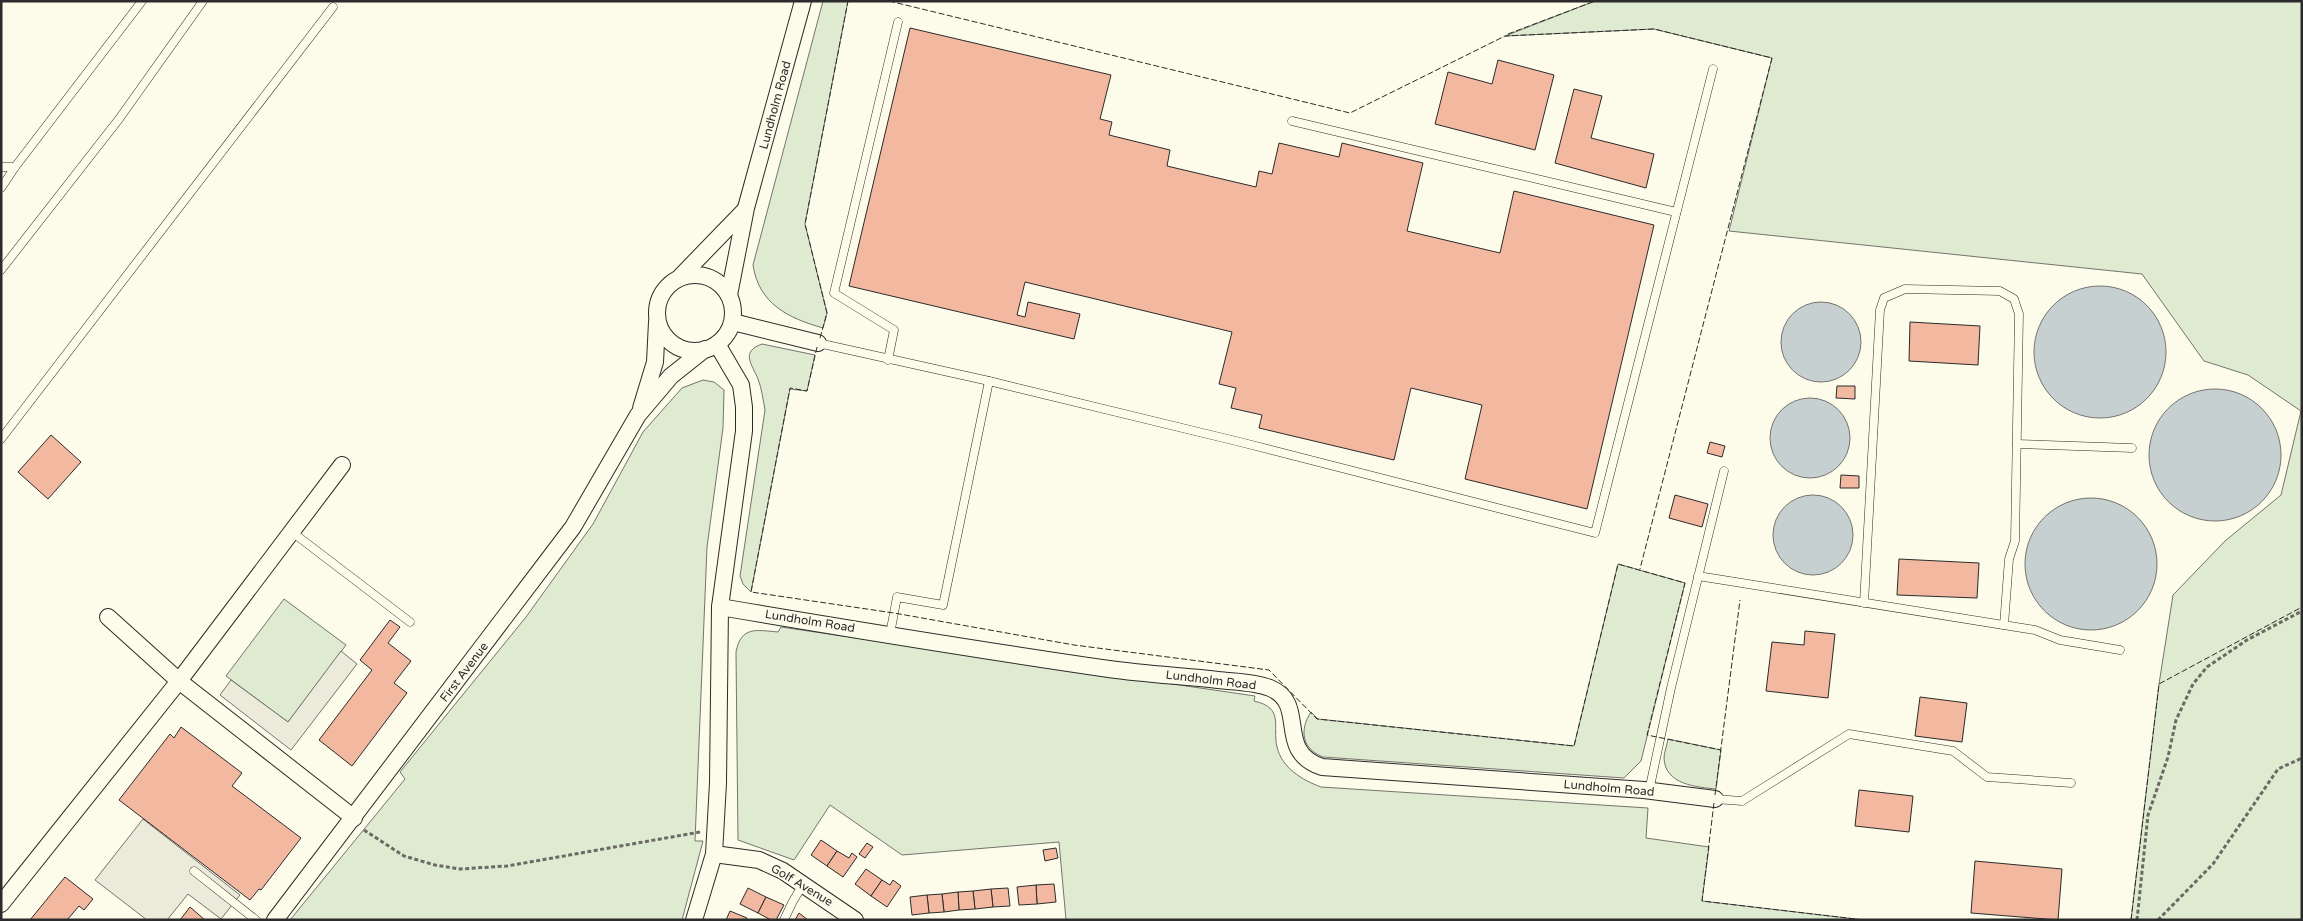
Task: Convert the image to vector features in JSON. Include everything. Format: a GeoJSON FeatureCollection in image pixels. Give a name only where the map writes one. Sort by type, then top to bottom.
{"type":"FeatureCollection","features":[{"type":"Feature","properties":{"kind":"street","name":"Lundholm Road"},"geometry":{"type":"LineString","coordinates":[[733,322],[733,308],[729,295],[746,208],[803,1]]}},
{"type":"Feature","properties":{"kind":"street","name":"Lundholm Road"},"geometry":{"type":"LineString","coordinates":[[658,321],[657,308],[661,295],[669,284],[681,276],[726,232],[746,208]]}},
{"type":"Feature","properties":{"kind":"street"},"geometry":{"type":"LineString","coordinates":[[681,276],[694,274],[711,277],[722,285],[729,295]]}},
{"type":"Feature","properties":{"kind":"street"},"geometry":{"type":"LineString","coordinates":[[658,321],[666,339],[677,348],[692,350],[711,347],[727,335],[733,322],[818,343]]}},
{"type":"Feature","properties":{"kind":"street","name":"First Avenue"},"geometry":{"type":"LineString","coordinates":[[638,415],[655,362],[658,321]]}},
{"type":"Feature","properties":{"kind":"street"},"geometry":{"type":"LineString","coordinates":[[694,920],[714,854],[720,607],[744,431],[744,407],[741,384],[711,347]]}},
{"type":"Feature","properties":{"kind":"street","name":"First Avenue"},"geometry":{"type":"LineString","coordinates":[[275,920],[573,527],[638,415],[671,376],[711,347]]}},
{"type":"Feature","properties":{"kind":"street"},"geometry":{"type":"LineString","coordinates":[[1,904],[179,681],[342,465]]}},
{"type":"Feature","properties":{"kind":"street","name":"Lundholm Road"},"geometry":{"type":"LineString","coordinates":[[720,607],[1111,669],[1246,683],[1271,688],[1279,693],[1292,713],[1294,740],[1297,749],[1311,764],[1322,767],[1649,791],[1715,799]]}},
{"type":"Feature","properties":{"kind":"street"},"geometry":{"type":"LineString","coordinates":[[108,617],[179,681],[353,819]]}},
{"type":"Feature","properties":{"kind":"street","name":"Golf Avenue"},"geometry":{"type":"LineString","coordinates":[[714,854],[759,860],[784,870],[855,920]]}},
{"type":"Feature","properties":{"kind":"lane"},"geometry":{"type":"LineString","coordinates":[[1,188],[14,167],[142,1]]}},
{"type":"Feature","properties":{"kind":"lane"},"geometry":{"type":"LineString","coordinates":[[1,270],[119,119],[203,1]]}},
{"type":"Feature","properties":{"kind":"lane"},"geometry":{"type":"LineString","coordinates":[[1,439],[334,7]]}},
{"type":"Feature","properties":{"kind":"lane"},"geometry":{"type":"LineString","coordinates":[[888,360],[894,330],[834,293],[898,22]]}},
{"type":"Feature","properties":{"kind":"lane"},"geometry":{"type":"LineString","coordinates":[[818,343],[989,381],[1240,442],[1595,533],[1713,69]]}},
{"type":"Feature","properties":{"kind":"lane"},"geometry":{"type":"LineString","coordinates":[[1292,121],[1676,212]]}},
{"type":"Feature","properties":{"kind":"lane"},"geometry":{"type":"LineString","coordinates":[[1,167],[14,167]]}},
{"type":"Feature","properties":{"kind":"lane"},"geometry":{"type":"LineString","coordinates":[[1864,603],[1880,310],[1884,298],[1905,289],[2000,291],[2014,299],[2019,314],[2015,541],[2009,559],[2004,625]]}},
{"type":"Feature","properties":{"kind":"lane"},"geometry":{"type":"LineString","coordinates":[[890,634],[897,597],[943,605],[989,381]]}},
{"type":"Feature","properties":{"kind":"lane"},"geometry":{"type":"LineString","coordinates":[[2017,444],[2132,448]]}},
{"type":"Feature","properties":{"kind":"lane"},"geometry":{"type":"LineString","coordinates":[[1649,791],[1671,688],[1724,472]]}},
{"type":"Feature","properties":{"kind":"lane"},"geometry":{"type":"LineString","coordinates":[[292,532],[410,622]]}},
{"type":"Feature","properties":{"kind":"lane"},"geometry":{"type":"LineString","coordinates":[[1698,576],[2035,630],[2060,640],[2120,650]]}},
{"type":"Feature","properties":{"kind":"lane"},"geometry":{"type":"LineString","coordinates":[[1715,799],[1742,801],[1849,734],[1953,751],[1987,777],[2071,783]]}},
{"type":"Feature","properties":{"kind":"lane"},"geometry":{"type":"LineString","coordinates":[[194,871],[256,920]]}},
{"type":"Feature","properties":{"kind":"lane"},"geometry":{"type":"LineString","coordinates":[[784,920],[804,883]]}},
{"type":"Feature","properties":{"kind":"path"},"geometry":{"type":"LineString","coordinates":[[2137,920],[2148,815],[2168,756],[2176,720],[2193,684],[2207,667],[2246,640],[2302,611]]}},
{"type":"Feature","properties":{"kind":"path"},"geometry":{"type":"LineString","coordinates":[[2158,920],[2213,864],[2278,769],[2302,758]]}},
{"type":"Feature","properties":{"kind":"path"},"geometry":{"type":"LineString","coordinates":[[353,819],[377,840],[404,856],[435,865],[460,869],[507,866],[716,829]]}},
{"type":"Feature","properties":{"kind":"green space"},"geometry":{"type":"Polygon","coordinates":[[[823,1],[848,1],[805,224],[827,313],[823,328],[787,314],[777,307],[762,290],[756,278],[753,265],[823,1]]]}},
{"type":"Feature","properties":{"kind":"green space"},"geometry":{"type":"Polygon","coordinates":[[[1595,1],[2302,1],[2302,920],[2131,920],[2159,684],[2173,595],[2225,541],[2281,495],[2301,411],[2248,375],[2204,361],[2142,274],[1729,231],[1772,58],[1654,29],[1505,36],[1595,1]]]}},
{"type":"Feature","properties":{"kind":"green space"},"geometry":{"type":"Polygon","coordinates":[[[762,344],[815,355],[807,391],[790,389],[751,592],[743,584],[740,576],[765,410],[758,379],[749,355],[755,347],[762,344]]]}},
{"type":"Feature","properties":{"kind":"green space"},"geometry":{"type":"Polygon","coordinates":[[[703,380],[714,382],[724,390],[723,428],[707,547],[695,841],[703,841],[682,920],[290,920],[405,779],[400,772],[526,617],[593,524],[643,432],[682,388],[703,380]]]}},
{"type":"Feature","properties":{"kind":"green space"},"geometry":{"type":"Polygon","coordinates":[[[1618,564],[1685,583],[1641,761],[1624,778],[1323,757],[1316,754],[1307,744],[1304,732],[1311,712],[1318,719],[1574,746],[1618,564]]]}},
{"type":"Feature","properties":{"kind":"green space"},"geometry":{"type":"Polygon","coordinates":[[[284,599],[346,645],[288,722],[226,676],[284,599]]]}},
{"type":"Feature","properties":{"kind":"green space"},"geometry":{"type":"Polygon","coordinates":[[[781,627],[1255,696],[1254,701],[1264,704],[1274,713],[1277,747],[1283,761],[1300,777],[1321,787],[1648,808],[1646,838],[1709,847],[1702,901],[1864,920],[1066,920],[1059,842],[902,855],[830,805],[794,860],[738,840],[736,652],[738,644],[746,634],[756,631],[778,632],[781,627]]]}},
{"type":"Feature","properties":{"kind":"green space"},"geometry":{"type":"Polygon","coordinates":[[[1668,739],[1721,750],[1716,789],[1683,783],[1670,774],[1664,758],[1668,739]]]}},
{"type":"Feature","properties":{"kind":"shaded area"},"geometry":{"type":"Polygon","coordinates":[[[2100,286],[2113,287],[2125,291],[2147,305],[2161,327],[2165,339],[2165,365],[2161,377],[2147,399],[2125,413],[2113,417],[2100,418],[2087,417],[2075,413],[2053,399],[2039,377],[2035,365],[2034,352],[2035,339],[2039,327],[2053,305],[2075,291],[2087,287],[2100,286]]]}},
{"type":"Feature","properties":{"kind":"shaded area"},"geometry":{"type":"Polygon","coordinates":[[[1813,302],[1829,302],[1843,308],[1855,320],[1861,334],[1861,350],[1855,364],[1843,376],[1829,382],[1813,382],[1799,376],[1787,364],[1781,350],[1781,334],[1787,320],[1799,308],[1813,302]]]}},
{"type":"Feature","properties":{"kind":"shaded area"},"geometry":{"type":"Polygon","coordinates":[[[2215,389],[2228,390],[2240,394],[2262,408],[2276,430],[2280,442],[2280,468],[2276,480],[2262,502],[2240,516],[2228,520],[2215,521],[2202,520],[2190,516],[2168,502],[2154,480],[2150,468],[2149,455],[2150,442],[2154,430],[2168,408],[2190,394],[2202,390],[2215,389]]]}},
{"type":"Feature","properties":{"kind":"shaded area"},"geometry":{"type":"Polygon","coordinates":[[[1810,398],[1825,401],[1838,410],[1847,423],[1850,438],[1847,453],[1838,466],[1825,475],[1810,478],[1795,475],[1782,466],[1773,453],[1770,438],[1773,423],[1782,410],[1795,401],[1810,398]]]}},
{"type":"Feature","properties":{"kind":"shaded area"},"geometry":{"type":"Polygon","coordinates":[[[1813,495],[1828,498],[1841,507],[1850,520],[1853,535],[1850,550],[1841,563],[1828,572],[1813,575],[1798,572],[1785,563],[1776,550],[1773,535],[1776,520],[1785,507],[1798,498],[1813,495]]]}},
{"type":"Feature","properties":{"kind":"shaded area"},"geometry":{"type":"Polygon","coordinates":[[[2091,498],[2104,499],[2116,503],[2138,517],[2152,539],[2156,551],[2156,577],[2152,589],[2138,611],[2116,625],[2104,629],[2091,630],[2078,629],[2066,625],[2044,611],[2030,589],[2026,577],[2025,564],[2026,551],[2030,539],[2044,517],[2066,503],[2078,499],[2091,498]]]}},
{"type":"Feature","properties":{"kind":"shaded area"},"geometry":{"type":"Polygon","coordinates":[[[341,651],[357,664],[291,750],[220,695],[231,680],[288,722],[341,651]]]}},
{"type":"Feature","properties":{"kind":"shaded area"},"geometry":{"type":"Polygon","coordinates":[[[143,819],[240,895],[221,919],[188,894],[167,920],[147,920],[95,880],[143,819]]]}},
{"type":"Feature","properties":{"kind":"building"},"geometry":{"type":"Polygon","coordinates":[[[910,28],[1111,75],[1100,119],[1112,122],[1109,135],[1170,150],[1167,166],[1256,187],[1259,171],[1272,174],[1279,143],[1339,157],[1342,143],[1423,163],[1407,231],[1500,253],[1514,191],[1654,225],[1587,509],[1465,479],[1482,405],[1411,388],[1394,460],[1259,428],[1262,415],[1231,408],[1236,388],[1219,384],[1232,332],[1025,282],[1017,315],[1025,317],[1028,302],[1080,314],[1074,339],[849,286],[910,28]]]}},
{"type":"Feature","properties":{"kind":"building"},"geometry":{"type":"Polygon","coordinates":[[[1498,60],[1554,75],[1535,150],[1435,124],[1448,72],[1492,84],[1498,60]]]}},
{"type":"Feature","properties":{"kind":"building"},"geometry":{"type":"Polygon","coordinates":[[[1574,89],[1602,96],[1591,138],[1654,154],[1646,188],[1555,163],[1574,89]]]}},
{"type":"Feature","properties":{"kind":"building"},"geometry":{"type":"Polygon","coordinates":[[[1910,322],[1980,326],[1978,365],[1909,361],[1910,322]]]}},
{"type":"Feature","properties":{"kind":"building"},"geometry":{"type":"Polygon","coordinates":[[[1837,386],[1855,386],[1855,399],[1836,398],[1837,386]]]}},
{"type":"Feature","properties":{"kind":"building"},"geometry":{"type":"Polygon","coordinates":[[[51,435],[81,462],[48,499],[18,472],[51,435]]]}},
{"type":"Feature","properties":{"kind":"building"},"geometry":{"type":"Polygon","coordinates":[[[1710,442],[1725,446],[1722,457],[1707,453],[1710,442]]]}},
{"type":"Feature","properties":{"kind":"building"},"geometry":{"type":"Polygon","coordinates":[[[1841,475],[1859,476],[1859,488],[1840,488],[1841,475]]]}},
{"type":"Feature","properties":{"kind":"building"},"geometry":{"type":"Polygon","coordinates":[[[1675,495],[1708,504],[1702,527],[1669,518],[1675,495]]]}},
{"type":"Feature","properties":{"kind":"building"},"geometry":{"type":"Polygon","coordinates":[[[1899,559],[1979,563],[1977,598],[1897,595],[1899,559]]]}},
{"type":"Feature","properties":{"kind":"building"},"geometry":{"type":"Polygon","coordinates":[[[390,620],[400,627],[388,643],[411,661],[394,683],[407,693],[352,766],[319,740],[372,670],[360,660],[390,620]]]}},
{"type":"Feature","properties":{"kind":"building"},"geometry":{"type":"Polygon","coordinates":[[[1805,631],[1835,634],[1828,698],[1766,691],[1772,642],[1804,645],[1805,631]]]}},
{"type":"Feature","properties":{"kind":"building"},"geometry":{"type":"Polygon","coordinates":[[[1920,697],[1967,703],[1962,742],[1915,736],[1920,697]]]}},
{"type":"Feature","properties":{"kind":"building"},"geometry":{"type":"Polygon","coordinates":[[[181,727],[242,773],[232,786],[301,838],[261,890],[259,889],[250,900],[119,800],[170,734],[174,738],[181,727]]]}},
{"type":"Feature","properties":{"kind":"building"},"geometry":{"type":"Polygon","coordinates":[[[1859,790],[1913,796],[1909,832],[1855,826],[1859,790]]]}},
{"type":"Feature","properties":{"kind":"building"},"geometry":{"type":"Polygon","coordinates":[[[821,840],[837,851],[827,866],[811,855],[821,840]]]}},
{"type":"Feature","properties":{"kind":"building"},"geometry":{"type":"Polygon","coordinates":[[[867,843],[873,847],[865,858],[859,854],[867,843]]]}},
{"type":"Feature","properties":{"kind":"building"},"geometry":{"type":"Polygon","coordinates":[[[1056,848],[1058,858],[1045,861],[1043,850],[1056,848]]]}},
{"type":"Feature","properties":{"kind":"building"},"geometry":{"type":"Polygon","coordinates":[[[837,851],[849,858],[852,853],[857,857],[843,877],[827,866],[837,851]]]}},
{"type":"Feature","properties":{"kind":"building"},"geometry":{"type":"Polygon","coordinates":[[[1975,861],[2062,869],[2058,920],[1971,913],[1975,861]]]}},
{"type":"Feature","properties":{"kind":"building"},"geometry":{"type":"Polygon","coordinates":[[[866,869],[882,880],[871,896],[855,884],[866,869]]]}},
{"type":"Feature","properties":{"kind":"building"},"geometry":{"type":"Polygon","coordinates":[[[65,877],[93,899],[84,910],[79,906],[67,920],[30,920],[65,877]]]}},
{"type":"Feature","properties":{"kind":"building"},"geometry":{"type":"Polygon","coordinates":[[[882,880],[890,885],[893,880],[901,886],[887,907],[871,896],[882,880]]]}},
{"type":"Feature","properties":{"kind":"building"},"geometry":{"type":"Polygon","coordinates":[[[1054,884],[1056,902],[1037,904],[1036,885],[1054,884]]]}},
{"type":"Feature","properties":{"kind":"building"},"geometry":{"type":"Polygon","coordinates":[[[1036,885],[1037,904],[1019,905],[1017,887],[1036,885]]]}},
{"type":"Feature","properties":{"kind":"building"},"geometry":{"type":"Polygon","coordinates":[[[748,888],[766,897],[758,913],[740,904],[748,888]]]}},
{"type":"Feature","properties":{"kind":"building"},"geometry":{"type":"Polygon","coordinates":[[[1008,888],[1010,906],[993,907],[991,889],[1008,888]]]}},
{"type":"Feature","properties":{"kind":"building"},"geometry":{"type":"Polygon","coordinates":[[[991,889],[993,907],[975,909],[973,891],[991,889]]]}},
{"type":"Feature","properties":{"kind":"building"},"geometry":{"type":"Polygon","coordinates":[[[973,891],[975,909],[959,910],[958,892],[973,891]]]}},
{"type":"Feature","properties":{"kind":"building"},"geometry":{"type":"Polygon","coordinates":[[[958,892],[959,910],[944,912],[942,894],[958,892]]]}},
{"type":"Feature","properties":{"kind":"building"},"geometry":{"type":"Polygon","coordinates":[[[942,894],[944,912],[929,913],[927,895],[942,894]]]}},
{"type":"Feature","properties":{"kind":"building"},"geometry":{"type":"Polygon","coordinates":[[[927,895],[929,913],[912,915],[910,897],[927,895]]]}},
{"type":"Feature","properties":{"kind":"building"},"geometry":{"type":"Polygon","coordinates":[[[766,897],[784,905],[776,920],[771,920],[758,913],[766,897]]]}},
{"type":"Feature","properties":{"kind":"building"},"geometry":{"type":"Polygon","coordinates":[[[190,907],[205,920],[180,920],[190,907]]]}},
{"type":"Feature","properties":{"kind":"building"},"geometry":{"type":"Polygon","coordinates":[[[730,911],[747,918],[746,920],[726,920],[730,911]]]}},
{"type":"Feature","properties":{"kind":"building"},"geometry":{"type":"Polygon","coordinates":[[[799,913],[808,920],[795,920],[799,913]]]}},
{"type":"Feature","properties":{"kind":"fence"},"geometry":{"type":"LineString","coordinates":[[820,338],[827,313],[805,224],[848,1]]}},
{"type":"Feature","properties":{"kind":"fence"},"geometry":{"type":"LineString","coordinates":[[889,1],[1350,113],[1505,36],[1654,29],[1772,58],[1640,569]]}},
{"type":"Feature","properties":{"kind":"fence"},"geometry":{"type":"LineString","coordinates":[[1508,34],[1595,1]]}},
{"type":"Feature","properties":{"kind":"fence"},"geometry":{"type":"LineString","coordinates":[[817,347],[807,391],[790,388],[751,592],[894,613],[1074,645],[1269,670],[1317,719],[1574,746],[1618,564],[1685,583],[1647,735],[1721,750]]}},
{"type":"Feature","properties":{"kind":"fence"},"geometry":{"type":"LineString","coordinates":[[1715,795],[1740,600]]}},
{"type":"Feature","properties":{"kind":"fence"},"geometry":{"type":"LineString","coordinates":[[2131,920],[2159,684],[2302,607]]}},
{"type":"Feature","properties":{"kind":"fence"},"geometry":{"type":"LineString","coordinates":[[1714,803],[1702,901],[1864,920]]}}]}
